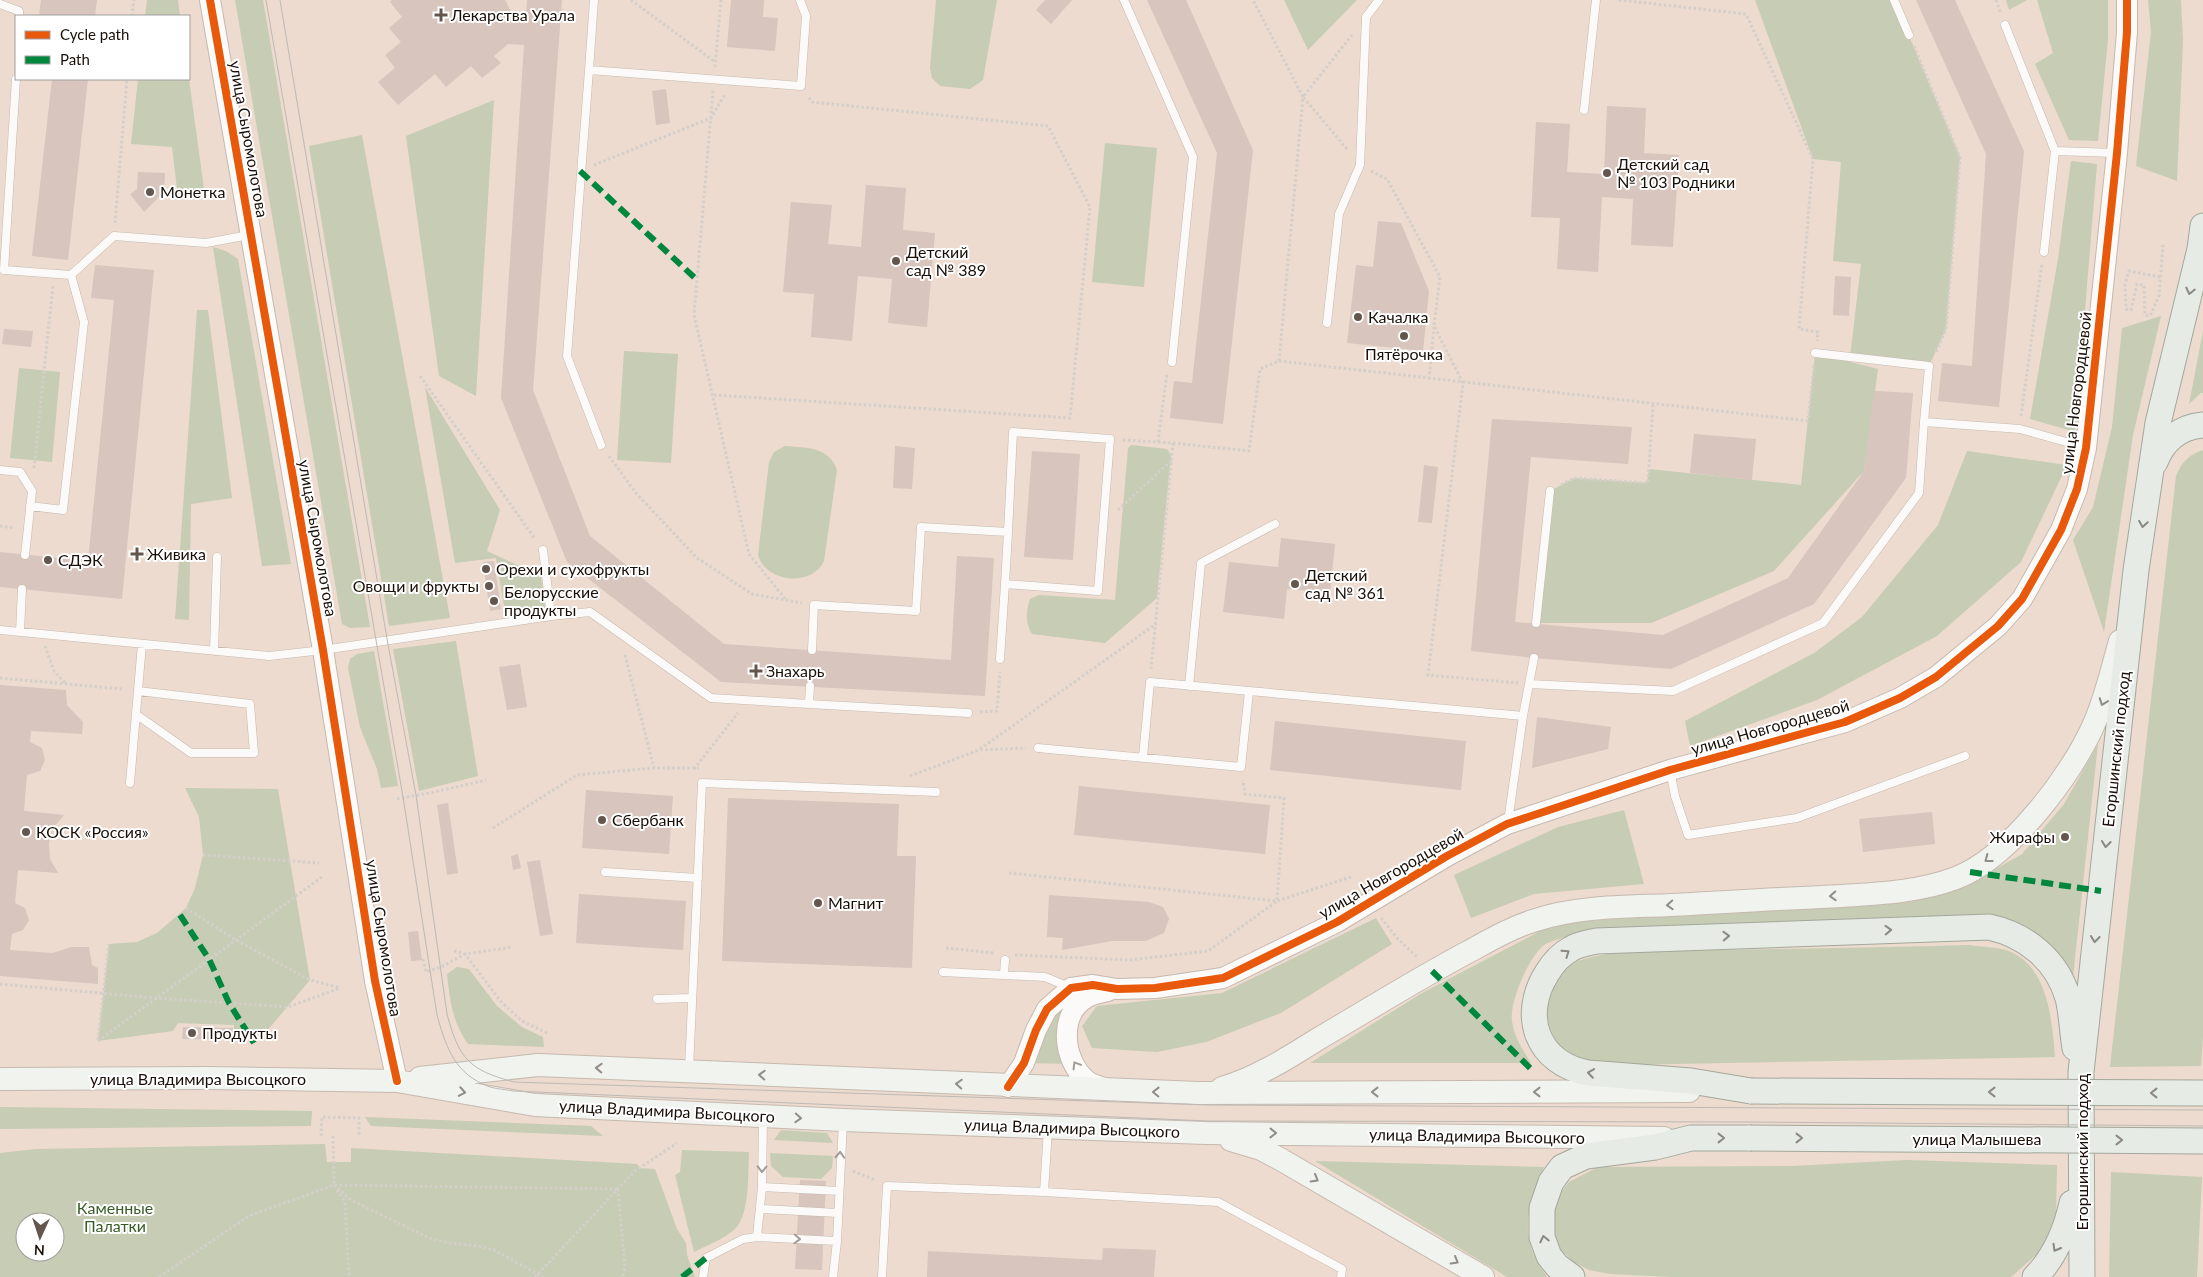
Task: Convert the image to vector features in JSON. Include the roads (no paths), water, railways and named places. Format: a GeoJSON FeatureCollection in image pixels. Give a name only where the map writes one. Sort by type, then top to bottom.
{"type":"FeatureCollection","features":[{"type":"Feature","properties":{"kind":"main road","name":"Егоршинский подход"},"geometry":{"type":"LineString","coordinates":[[2082,1277],[2081,1072],[2136,570],[2158,423],[2200,248],[2203,226]]}},
{"type":"Feature","properties":{"kind":"main road"},"geometry":{"type":"LineString","coordinates":[[2150,478],[2156,460],[2167,441],[2188,428],[2203,425]]}},
{"type":"Feature","properties":{"kind":"main road"},"geometry":{"type":"LineString","coordinates":[[1198,1093],[1239,1083],[1283,1060],[1432,971],[1512,929],[1551,915],[1606,908],[1858,895],[1906,890],[1948,881],[1970,872],[2003,848],[2041,807],[2082,749],[2094,726],[2109,684],[2136,570]]}},
{"type":"Feature","properties":{"kind":"main road"},"geometry":{"type":"LineString","coordinates":[[2081,1072],[2076,1058],[2068,999],[2056,972],[2030,944],[2017,935],[1989,927],[1597,941],[1583,944],[1562,955],[1551,966],[1542,981],[1534,1005],[1536,1030],[1543,1045],[1561,1064],[1574,1070],[1588,1073],[1691,1081],[1747,1091],[2203,1094]]}},
{"type":"Feature","properties":{"kind":"main road","name":"улица Владимира Высоцкого"},"geometry":{"type":"LineString","coordinates":[[0,1079],[206,1078],[397,1081],[538,1065],[1114,1091],[1198,1093],[1747,1091]]}},
{"type":"Feature","properties":{"kind":"main road","name":"улица Владимира Высоцкого"},"geometry":{"type":"LineString","coordinates":[[397,1081],[536,1105],[843,1120],[1206,1133],[1750,1138]]}},
{"type":"Feature","properties":{"kind":"main road"},"geometry":{"type":"LineString","coordinates":[[1206,1133],[1247,1144],[1280,1159],[1483,1277]]}},
{"type":"Feature","properties":{"kind":"main road"},"geometry":{"type":"LineString","coordinates":[[1572,1277],[1557,1266],[1549,1256],[1542,1237],[1542,1208],[1550,1182],[1562,1167],[1586,1156],[1655,1147],[1692,1138]]}},
{"type":"Feature","properties":{"kind":"main road","name":"улица Малышева"},"geometry":{"type":"LineString","coordinates":[[1750,1138],[2203,1141]]}},
{"type":"Feature","properties":{"kind":"main road"},"geometry":{"type":"LineString","coordinates":[[2035,1277],[2055,1251],[2064,1235],[2081,1169]]}},
{"type":"Feature","properties":{"kind":"street","name":"улица Сыромолотова"},"geometry":{"type":"LineString","coordinates":[[210,0],[323,650],[374,981],[397,1081]]}},
{"type":"Feature","properties":{"kind":"street","name":"улица Новгородцевой"},"geometry":{"type":"LineString","coordinates":[[1071,988],[1093,986],[1117,989],[1155,988],[1223,978],[1337,922],[1447,856],[1508,824],[1670,770],[1846,722],[1900,698],[1936,678],[1998,626],[2022,599],[2061,530],[2077,489],[2086,448],[2117,153],[2127,32],[2127,0]]}},
{"type":"Feature","properties":{"kind":"street"},"geometry":{"type":"LineString","coordinates":[[1008,1086],[1024,1063],[1036,1030],[1047,1009],[1071,988]]}},
{"type":"Feature","properties":{"kind":"street","name":"улица Новгородцевой"},"geometry":{"type":"LineString","coordinates":[[1114,1091],[1086,1080],[1074,1064],[1068,1048],[1067,1033],[1071,1012],[1086,997],[1117,989]]}},
{"type":"Feature","properties":{"kind":"lane"},"geometry":{"type":"LineString","coordinates":[[594,0],[567,356],[601,445]]}},
{"type":"Feature","properties":{"kind":"lane"},"geometry":{"type":"LineString","coordinates":[[589,70],[800,86],[806,16],[800,0]]}},
{"type":"Feature","properties":{"kind":"lane"},"geometry":{"type":"LineString","coordinates":[[1124,0],[1193,157],[1172,362]]}},
{"type":"Feature","properties":{"kind":"lane"},"geometry":{"type":"LineString","coordinates":[[1327,323],[1339,214],[1360,165],[1366,16],[1379,0]]}},
{"type":"Feature","properties":{"kind":"lane"},"geometry":{"type":"LineString","coordinates":[[1584,110],[1596,0]]}},
{"type":"Feature","properties":{"kind":"lane"},"geometry":{"type":"LineString","coordinates":[[1894,0],[1909,35]]}},
{"type":"Feature","properties":{"kind":"lane"},"geometry":{"type":"LineString","coordinates":[[0,4],[19,11],[19,15]]}},
{"type":"Feature","properties":{"kind":"lane"},"geometry":{"type":"LineString","coordinates":[[2005,25],[2055,151],[2044,252]]}},
{"type":"Feature","properties":{"kind":"lane"},"geometry":{"type":"LineString","coordinates":[[16,80],[14,149],[3,235],[4,270],[71,275],[114,236],[206,243],[251,235]]}},
{"type":"Feature","properties":{"kind":"lane"},"geometry":{"type":"LineString","coordinates":[[2055,151],[2117,153]]}},
{"type":"Feature","properties":{"kind":"lane"},"geometry":{"type":"LineString","coordinates":[[30,506],[63,510],[84,322],[71,275]]}},
{"type":"Feature","properties":{"kind":"lane"},"geometry":{"type":"LineString","coordinates":[[1530,684],[1673,691],[1823,623],[1919,493],[1929,366],[1815,354]]}},
{"type":"Feature","properties":{"kind":"lane"},"geometry":{"type":"LineString","coordinates":[[1924,422],[2020,429],[2086,448]]}},
{"type":"Feature","properties":{"kind":"lane"},"geometry":{"type":"LineString","coordinates":[[1000,659],[1014,432],[1110,439],[1098,591],[1005,584]]}},
{"type":"Feature","properties":{"kind":"lane"},"geometry":{"type":"LineString","coordinates":[[0,470],[20,472],[32,491],[25,555]]}},
{"type":"Feature","properties":{"kind":"lane"},"geometry":{"type":"LineString","coordinates":[[1536,623],[1550,492]]}},
{"type":"Feature","properties":{"kind":"lane"},"geometry":{"type":"LineString","coordinates":[[1189,686],[1200,562],[1275,524]]}},
{"type":"Feature","properties":{"kind":"lane"},"geometry":{"type":"LineString","coordinates":[[812,650],[814,606],[916,612],[920,527],[1008,532]]}},
{"type":"Feature","properties":{"kind":"lane"},"geometry":{"type":"LineString","coordinates":[[543,550],[551,616]]}},
{"type":"Feature","properties":{"kind":"lane"},"geometry":{"type":"LineString","coordinates":[[214,651],[217,557]]}},
{"type":"Feature","properties":{"kind":"lane"},"geometry":{"type":"LineString","coordinates":[[20,632],[22,589]]}},
{"type":"Feature","properties":{"kind":"lane"},"geometry":{"type":"LineString","coordinates":[[0,630],[269,656],[590,612],[711,698],[968,714]]}},
{"type":"Feature","properties":{"kind":"lane"},"geometry":{"type":"LineString","coordinates":[[130,783],[142,644]]}},
{"type":"Feature","properties":{"kind":"lane"},"geometry":{"type":"LineString","coordinates":[[1508,824],[1523,716],[1534,658]]}},
{"type":"Feature","properties":{"kind":"lane"},"geometry":{"type":"LineString","coordinates":[[1143,757],[1150,682],[1523,716]]}},
{"type":"Feature","properties":{"kind":"lane"},"geometry":{"type":"LineString","coordinates":[[809,704],[810,686]]}},
{"type":"Feature","properties":{"kind":"lane"},"geometry":{"type":"LineString","coordinates":[[137,715],[191,753],[254,754],[250,704],[138,691]]}},
{"type":"Feature","properties":{"kind":"lane"},"geometry":{"type":"LineString","coordinates":[[1038,748],[1241,766],[1248,692]]}},
{"type":"Feature","properties":{"kind":"lane"},"geometry":{"type":"LineString","coordinates":[[1670,770],[1674,796],[1688,835],[1797,818],[1965,756]]}},
{"type":"Feature","properties":{"kind":"lane"},"geometry":{"type":"LineString","coordinates":[[689,1071],[702,783],[936,792]]}},
{"type":"Feature","properties":{"kind":"lane"},"geometry":{"type":"LineString","coordinates":[[605,872],[698,878]]}},
{"type":"Feature","properties":{"kind":"lane"},"geometry":{"type":"LineString","coordinates":[[1004,974],[1005,957]]}},
{"type":"Feature","properties":{"kind":"lane"},"geometry":{"type":"LineString","coordinates":[[943,972],[1045,977],[1071,988]]}},
{"type":"Feature","properties":{"kind":"lane"},"geometry":{"type":"LineString","coordinates":[[657,999],[692,998]]}},
{"type":"Feature","properties":{"kind":"lane"},"geometry":{"type":"LineString","coordinates":[[756,1236],[762,1186],[763,1116]]}},
{"type":"Feature","properties":{"kind":"lane"},"geometry":{"type":"LineString","coordinates":[[832,1277],[837,1241],[843,1120]]}},
{"type":"Feature","properties":{"kind":"lane"},"geometry":{"type":"LineString","coordinates":[[1044,1192],[1048,1127]]}},
{"type":"Feature","properties":{"kind":"lane"},"geometry":{"type":"LineString","coordinates":[[762,1186],[839,1190]]}},
{"type":"Feature","properties":{"kind":"lane"},"geometry":{"type":"LineString","coordinates":[[882,1277],[887,1186],[1044,1192],[1218,1202],[1342,1268],[1341,1277]]}},
{"type":"Feature","properties":{"kind":"lane"},"geometry":{"type":"LineString","coordinates":[[760,1209],[838,1213]]}},
{"type":"Feature","properties":{"kind":"lane"},"geometry":{"type":"LineString","coordinates":[[703,1277],[706,1258],[743,1239],[756,1236],[837,1241]]}},
{"type":"Feature","properties":{"kind":"tram line"},"geometry":{"type":"LineString","coordinates":[[266,0],[403,797],[437,1015],[447,1046],[457,1064],[464,1072],[486,1086],[513,1091],[1208,1121],[1750,1122],[2203,1126]]}},
{"type":"Feature","properties":{"kind":"tram line"},"geometry":{"type":"LineString","coordinates":[[280,0],[387,639],[416,795],[447,1014],[456,1042],[462,1052],[468,1060],[486,1073],[514,1082],[1210,1105],[2203,1110]]}},
{"type":"Feature","properties":{"kind":"place","name":"Лекарства Урала"},"geometry":{"type":"Point","coordinates":[441,15]}},
{"type":"Feature","properties":{"kind":"place","name":"Детский сад № 103 Родники"},"geometry":{"type":"Point","coordinates":[1607,173]}},
{"type":"Feature","properties":{"kind":"place","name":"Монетка"},"geometry":{"type":"Point","coordinates":[150,192]}},
{"type":"Feature","properties":{"kind":"place","name":"Детский сад № 389"},"geometry":{"type":"Point","coordinates":[896,261]}},
{"type":"Feature","properties":{"kind":"place","name":"Качалка"},"geometry":{"type":"Point","coordinates":[1358,317]}},
{"type":"Feature","properties":{"kind":"place","name":"Пятёрочка"},"geometry":{"type":"Point","coordinates":[1404,336]}},
{"type":"Feature","properties":{"kind":"place","name":"Живика"},"geometry":{"type":"Point","coordinates":[137,554]}},
{"type":"Feature","properties":{"kind":"place","name":"СДЭК"},"geometry":{"type":"Point","coordinates":[48,560]}},
{"type":"Feature","properties":{"kind":"place","name":"Орехи и сухофрукты"},"geometry":{"type":"Point","coordinates":[486,569]}},
{"type":"Feature","properties":{"kind":"place","name":"Детский сад № 361"},"geometry":{"type":"Point","coordinates":[1295,584]}},
{"type":"Feature","properties":{"kind":"place","name":"Овощи и фрукты"},"geometry":{"type":"Point","coordinates":[489,586]}},
{"type":"Feature","properties":{"kind":"place","name":"Белорусские продукты"},"geometry":{"type":"Point","coordinates":[494,601]}},
{"type":"Feature","properties":{"kind":"place","name":"Знахарь"},"geometry":{"type":"Point","coordinates":[756,671]}},
{"type":"Feature","properties":{"kind":"place","name":"Сбербанк"},"geometry":{"type":"Point","coordinates":[602,820]}},
{"type":"Feature","properties":{"kind":"place","name":"КОСК «Россия»"},"geometry":{"type":"Point","coordinates":[26,832]}},
{"type":"Feature","properties":{"kind":"place","name":"Жирафы"},"geometry":{"type":"Point","coordinates":[2065,837]}},
{"type":"Feature","properties":{"kind":"place","name":"Магнит"},"geometry":{"type":"Point","coordinates":[818,903]}},
{"type":"Feature","properties":{"kind":"place","name":"Продукты"},"geometry":{"type":"Point","coordinates":[192,1033]}},
{"type":"Feature","properties":{"kind":"park label","name":"Каменные Палатки"},"geometry":{"type":"Point","coordinates":[115,1217]}}]}
